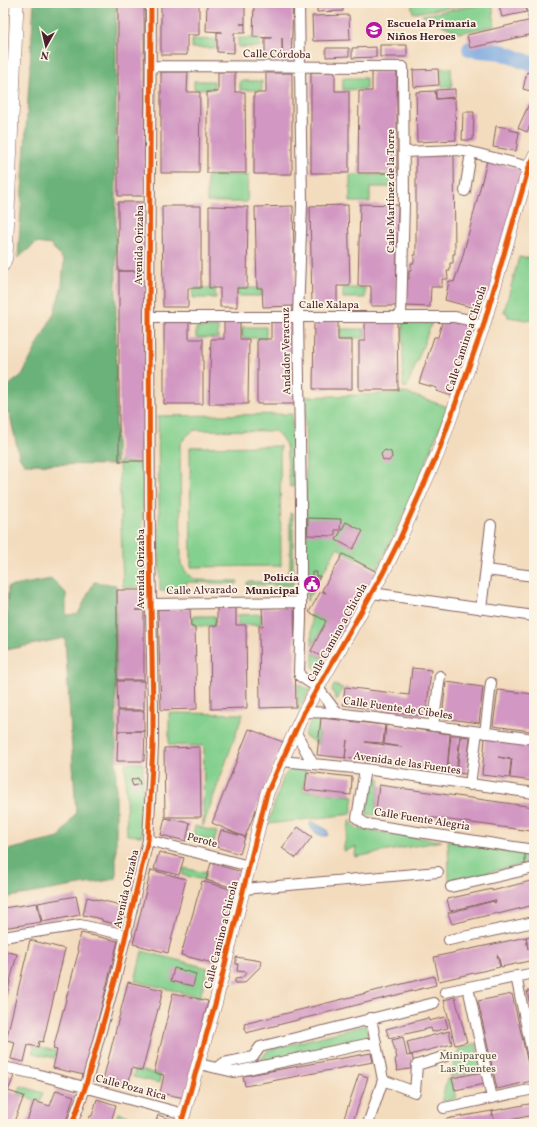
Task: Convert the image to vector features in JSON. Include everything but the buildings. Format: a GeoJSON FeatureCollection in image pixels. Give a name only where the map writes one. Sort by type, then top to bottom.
{"type":"FeatureCollection","features":[{"type":"Feature","properties":{"kind":"street"},"geometry":{"type":"LineString","coordinates":[[3,265],[6,257],[17,3]]}},
{"type":"Feature","properties":{"kind":"street","name":"Avenida Orizaba"},"geometry":{"type":"LineString","coordinates":[[72,1124],[85,1088],[127,935],[148,840],[153,739],[149,317],[151,3]]}},
{"type":"Feature","properties":{"kind":"street","name":"Andador Veracruz"},"geometry":{"type":"LineString","coordinates":[[299,3],[302,203],[298,316],[301,504],[299,672],[300,676],[318,688]]}},
{"type":"Feature","properties":{"kind":"street"},"geometry":{"type":"LineString","coordinates":[[534,3],[534,15]]}},
{"type":"Feature","properties":{"kind":"street","name":"Calle Córdoba"},"geometry":{"type":"LineString","coordinates":[[151,66],[403,67]]}},
{"type":"Feature","properties":{"kind":"street","name":"Calle Martínez de la Torre"},"geometry":{"type":"LineString","coordinates":[[402,316],[404,152],[403,67]]}},
{"type":"Feature","properties":{"kind":"street"},"geometry":{"type":"LineString","coordinates":[[404,152],[457,150],[532,162]]}},
{"type":"Feature","properties":{"kind":"street"},"geometry":{"type":"LineString","coordinates":[[465,191],[471,152]]}},
{"type":"Feature","properties":{"kind":"street","name":"Calle Camino a Chicola"},"geometry":{"type":"LineString","coordinates":[[183,1119],[199,1064],[267,793],[304,712],[372,593],[398,543],[438,453],[483,327],[532,162]]}},
{"type":"Feature","properties":{"kind":"street","name":"Calle Xalapa"},"geometry":{"type":"LineString","coordinates":[[149,317],[454,317],[465,319],[483,327]]}},
{"type":"Feature","properties":{"kind":"street"},"geometry":{"type":"LineString","coordinates":[[481,609],[492,525]]}},
{"type":"Feature","properties":{"kind":"street"},"geometry":{"type":"LineString","coordinates":[[486,570],[534,576]]}},
{"type":"Feature","properties":{"kind":"street"},"geometry":{"type":"LineString","coordinates":[[372,593],[534,616]]}},
{"type":"Feature","properties":{"kind":"street","name":"Calle Alvarado"},"geometry":{"type":"LineString","coordinates":[[151,604],[301,602]]}},
{"type":"Feature","properties":{"kind":"street"},"geometry":{"type":"LineString","coordinates":[[433,726],[440,676]]}},
{"type":"Feature","properties":{"kind":"street"},"geometry":{"type":"LineString","coordinates":[[470,785],[491,683]]}},
{"type":"Feature","properties":{"kind":"street","name":"Calle Fuente de Cibeles"},"geometry":{"type":"LineString","coordinates":[[318,688],[337,713],[481,733]]}},
{"type":"Feature","properties":{"kind":"street"},"geometry":{"type":"LineString","coordinates":[[304,712],[337,713]]}},
{"type":"Feature","properties":{"kind":"street"},"geometry":{"type":"LineString","coordinates":[[295,731],[313,764]]}},
{"type":"Feature","properties":{"kind":"street"},"geometry":{"type":"LineString","coordinates":[[481,733],[534,739]]}},
{"type":"Feature","properties":{"kind":"street","name":"Avenida de las Fuentes"},"geometry":{"type":"LineString","coordinates":[[281,761],[365,770],[534,793]]}},
{"type":"Feature","properties":{"kind":"street","name":"Calle Fuente Alegria"},"geometry":{"type":"LineString","coordinates":[[365,770],[357,818],[360,821],[373,825],[534,850]]}},
{"type":"Feature","properties":{"kind":"street","name":"Perote"},"geometry":{"type":"LineString","coordinates":[[148,840],[249,866]]}},
{"type":"Feature","properties":{"kind":"street"},"geometry":{"type":"LineString","coordinates":[[451,886],[534,868]]}},
{"type":"Feature","properties":{"kind":"street"},"geometry":{"type":"LineString","coordinates":[[244,889],[438,872]]}},
{"type":"Feature","properties":{"kind":"street"},"geometry":{"type":"LineString","coordinates":[[449,940],[534,922]]}},
{"type":"Feature","properties":{"kind":"street"},"geometry":{"type":"LineString","coordinates":[[3,937],[80,925],[127,935]]}},
{"type":"Feature","properties":{"kind":"street"},"geometry":{"type":"LineString","coordinates":[[446,992],[534,973]]}},
{"type":"Feature","properties":{"kind":"street"},"geometry":{"type":"LineString","coordinates":[[516,976],[534,1062]]}},
{"type":"Feature","properties":{"kind":"street"},"geometry":{"type":"LineString","coordinates":[[468,987],[492,1098]]}},
{"type":"Feature","properties":{"kind":"street"},"geometry":{"type":"LineString","coordinates":[[216,1068],[224,1063],[253,1057],[260,1047],[371,1018],[434,1004]]}},
{"type":"Feature","properties":{"kind":"street"},"geometry":{"type":"LineString","coordinates":[[368,1124],[383,1080],[371,1018]]}},
{"type":"Feature","properties":{"kind":"street"},"geometry":{"type":"LineString","coordinates":[[199,1064],[234,1072],[376,1042]]}},
{"type":"Feature","properties":{"kind":"street"},"geometry":{"type":"LineString","coordinates":[[383,1080],[415,1092],[417,1065],[446,1056]]}},
{"type":"Feature","properties":{"kind":"street","name":"Calle Poza Rica"},"geometry":{"type":"LineString","coordinates":[[3,1067],[36,1074],[85,1088],[183,1119]]}},
{"type":"Feature","properties":{"kind":"street"},"geometry":{"type":"LineString","coordinates":[[444,1108],[534,1089]]}},
{"type":"Feature","properties":{"kind":"green space"},"geometry":{"type":"Polygon","coordinates":[[[34,3],[116,3],[116,465],[24,464],[19,456],[10,415],[3,407],[3,401],[8,386],[22,375],[54,313],[62,286],[64,261],[51,245],[36,243],[18,258],[34,3]]]}},
{"type":"Feature","properties":{"kind":"green space"},"geometry":{"type":"Polygon","coordinates":[[[411,3],[480,3],[413,13],[411,3]]]}},
{"type":"Feature","properties":{"kind":"green space"},"geometry":{"type":"Polygon","coordinates":[[[492,3],[495,26],[459,33],[422,15],[492,3]]]}},
{"type":"Feature","properties":{"kind":"green space"},"geometry":{"type":"Polygon","coordinates":[[[238,38],[260,38],[260,47],[238,47],[238,38]]]}},
{"type":"Feature","properties":{"kind":"green space"},"geometry":{"type":"Polygon","coordinates":[[[215,39],[215,48],[192,48],[192,40],[215,39]]]}},
{"type":"Feature","properties":{"kind":"green space"},"geometry":{"type":"Polygon","coordinates":[[[441,68],[451,68],[452,87],[442,87],[441,68]]]}},
{"type":"Feature","properties":{"kind":"green space"},"geometry":{"type":"Polygon","coordinates":[[[343,78],[366,78],[366,89],[343,90],[343,78]]]}},
{"type":"Feature","properties":{"kind":"green space"},"geometry":{"type":"Polygon","coordinates":[[[194,81],[214,81],[214,89],[194,89],[194,81]]]}},
{"type":"Feature","properties":{"kind":"green space"},"geometry":{"type":"Polygon","coordinates":[[[240,81],[262,81],[262,90],[240,90],[240,81]]]}},
{"type":"Feature","properties":{"kind":"green space"},"geometry":{"type":"Polygon","coordinates":[[[207,175],[248,175],[247,202],[207,202],[207,175]]]}},
{"type":"Feature","properties":{"kind":"green space"},"geometry":{"type":"Polygon","coordinates":[[[350,175],[390,175],[390,187],[370,187],[370,202],[350,202],[350,175]]]}},
{"type":"Feature","properties":{"kind":"green space"},"geometry":{"type":"Polygon","coordinates":[[[519,257],[534,259],[534,321],[508,317],[507,313],[504,312],[519,257]]]}},
{"type":"Feature","properties":{"kind":"green space"},"geometry":{"type":"Polygon","coordinates":[[[193,288],[215,288],[216,298],[193,298],[193,288]]]}},
{"type":"Feature","properties":{"kind":"green space"},"geometry":{"type":"Polygon","coordinates":[[[238,288],[262,288],[262,296],[238,296],[238,288]]]}},
{"type":"Feature","properties":{"kind":"green space"},"geometry":{"type":"Polygon","coordinates":[[[343,288],[365,288],[365,298],[343,298],[343,288]]]}},
{"type":"Feature","properties":{"kind":"green space"},"geometry":{"type":"Polygon","coordinates":[[[403,322],[432,322],[407,387],[403,387],[403,322]]]}},
{"type":"Feature","properties":{"kind":"green space"},"geometry":{"type":"Polygon","coordinates":[[[218,327],[218,338],[196,338],[196,328],[218,327]]]}},
{"type":"Feature","properties":{"kind":"green space"},"geometry":{"type":"Polygon","coordinates":[[[242,327],[266,327],[266,338],[242,338],[242,327]]]}},
{"type":"Feature","properties":{"kind":"green space"},"geometry":{"type":"Polygon","coordinates":[[[341,329],[364,329],[364,338],[341,338],[341,329]]]}},
{"type":"Feature","properties":{"kind":"green space"},"geometry":{"type":"Polygon","coordinates":[[[406,393],[448,407],[409,505],[377,569],[337,548],[307,601],[305,397],[406,393]]]}},
{"type":"Feature","properties":{"kind":"green space"},"geometry":{"type":"Polygon","coordinates":[[[292,414],[295,486],[290,487],[286,445],[275,431],[195,430],[183,440],[180,445],[181,564],[188,574],[197,580],[238,581],[237,584],[186,582],[186,591],[160,591],[158,416],[292,414]]]}},
{"type":"Feature","properties":{"kind":"green space"},"geometry":{"type":"Polygon","coordinates":[[[280,446],[281,566],[191,567],[190,447],[280,446]]]}},
{"type":"Feature","properties":{"kind":"green space"},"geometry":{"type":"Polygon","coordinates":[[[119,462],[145,463],[142,531],[142,587],[123,588],[119,462]]]}},
{"type":"Feature","properties":{"kind":"green space"},"geometry":{"type":"Polygon","coordinates":[[[290,513],[293,514],[293,585],[247,585],[247,582],[271,582],[281,578],[290,569],[290,513]]]}},
{"type":"Feature","properties":{"kind":"green space"},"geometry":{"type":"Polygon","coordinates":[[[52,579],[66,593],[66,615],[78,614],[94,582],[116,585],[116,879],[3,898],[3,851],[59,838],[76,813],[65,638],[6,650],[8,587],[52,579]]]}},
{"type":"Feature","properties":{"kind":"green space"},"geometry":{"type":"Polygon","coordinates":[[[311,613],[326,622],[312,646],[311,613]]]}},
{"type":"Feature","properties":{"kind":"green space"},"geometry":{"type":"Polygon","coordinates":[[[261,614],[261,625],[238,625],[238,615],[261,614]]]}},
{"type":"Feature","properties":{"kind":"green space"},"geometry":{"type":"Polygon","coordinates":[[[193,616],[215,616],[215,626],[193,626],[193,616]]]}},
{"type":"Feature","properties":{"kind":"green space"},"geometry":{"type":"Polygon","coordinates":[[[313,653],[327,660],[321,673],[313,667],[313,653]]]}},
{"type":"Feature","properties":{"kind":"green space"},"geometry":{"type":"Polygon","coordinates":[[[298,684],[310,690],[298,710],[298,684]]]}},
{"type":"Feature","properties":{"kind":"green space"},"geometry":{"type":"Polygon","coordinates":[[[334,685],[343,688],[337,701],[332,690],[334,685]]]}},
{"type":"Feature","properties":{"kind":"green space"},"geometry":{"type":"Polygon","coordinates":[[[169,713],[243,714],[203,826],[204,746],[169,745],[169,713]]]}},
{"type":"Feature","properties":{"kind":"green space"},"geometry":{"type":"Polygon","coordinates":[[[312,719],[319,719],[318,745],[304,735],[312,719]]]}},
{"type":"Feature","properties":{"kind":"green space"},"geometry":{"type":"Polygon","coordinates":[[[125,763],[143,763],[142,836],[127,835],[125,763]]]}},
{"type":"Feature","properties":{"kind":"green space"},"geometry":{"type":"Polygon","coordinates":[[[290,768],[306,771],[303,791],[354,796],[351,814],[268,824],[283,778],[290,768]]]}},
{"type":"Feature","properties":{"kind":"green space"},"geometry":{"type":"Polygon","coordinates":[[[371,777],[380,778],[375,815],[366,814],[371,777]]]}},
{"type":"Feature","properties":{"kind":"green space"},"geometry":{"type":"Polygon","coordinates":[[[350,820],[358,829],[442,841],[355,857],[356,847],[343,851],[350,820]]]}},
{"type":"Feature","properties":{"kind":"green space"},"geometry":{"type":"Polygon","coordinates":[[[195,826],[217,832],[214,842],[193,836],[195,826]]]}},
{"type":"Feature","properties":{"kind":"green space"},"geometry":{"type":"Polygon","coordinates":[[[448,840],[534,855],[534,862],[449,881],[448,840]]]}},
{"type":"Feature","properties":{"kind":"green space"},"geometry":{"type":"Polygon","coordinates":[[[184,868],[206,873],[204,880],[182,875],[184,868]]]}},
{"type":"Feature","properties":{"kind":"green space"},"geometry":{"type":"Polygon","coordinates":[[[142,951],[208,968],[200,997],[135,981],[142,951]]]}},
{"type":"Feature","properties":{"kind":"green space"},"geometry":{"type":"Polygon","coordinates":[[[366,1025],[369,1041],[259,1062],[268,1050],[366,1025]]]}},
{"type":"Feature","properties":{"kind":"green space","name":"Miniparque Las Fuentes"},"geometry":{"type":"Polygon","coordinates":[[[476,1043],[481,1071],[450,1077],[459,1049],[476,1043]]]}},
{"type":"Feature","properties":{"kind":"green space"},"geometry":{"type":"Polygon","coordinates":[[[34,1046],[56,1051],[55,1058],[32,1053],[34,1046]]]}},
{"type":"Feature","properties":{"kind":"green space"},"geometry":{"type":"Polygon","coordinates":[[[135,1069],[161,1075],[159,1083],[133,1077],[135,1069]]]}},
{"type":"Feature","properties":{"kind":"green space"},"geometry":{"type":"Polygon","coordinates":[[[447,1079],[451,1079],[456,1098],[441,1102],[447,1079]]]}},
{"type":"Feature","properties":{"kind":"green space"},"geometry":{"type":"Polygon","coordinates":[[[21,1086],[43,1093],[40,1102],[18,1094],[21,1086]]]}},
{"type":"Feature","properties":{"kind":"green space"},"geometry":{"type":"Polygon","coordinates":[[[118,1113],[142,1120],[141,1124],[121,1124],[115,1122],[118,1113]]]}},
{"type":"Feature","properties":{"kind":"water"},"geometry":{"type":"Polygon","coordinates":[[[313,822],[327,830],[327,836],[321,836],[312,829],[310,823],[313,822]]]}},
{"type":"Feature","properties":{"kind":"waterway"},"geometry":{"type":"LineString","coordinates":[[470,49],[501,52],[534,65]]}},
{"type":"Feature","properties":{"kind":"cycle path"},"geometry":{"type":"LineString","coordinates":[[72,1124],[85,1088],[116,977],[148,840],[153,746],[149,317],[151,3]]}},
{"type":"Feature","properties":{"kind":"cycle path"},"geometry":{"type":"LineString","coordinates":[[181,1124],[216,1001],[267,793],[304,712],[383,573],[438,453],[483,327],[529,167],[534,157]]}},
{"type":"Feature","properties":{"kind":"place","name":"Escuela Primaria Niños Heroes"},"geometry":{"type":"Point","coordinates":[374,30]}},
{"type":"Feature","properties":{"kind":"place","name":"Policía Municipal"},"geometry":{"type":"Point","coordinates":[312,584]}}]}
